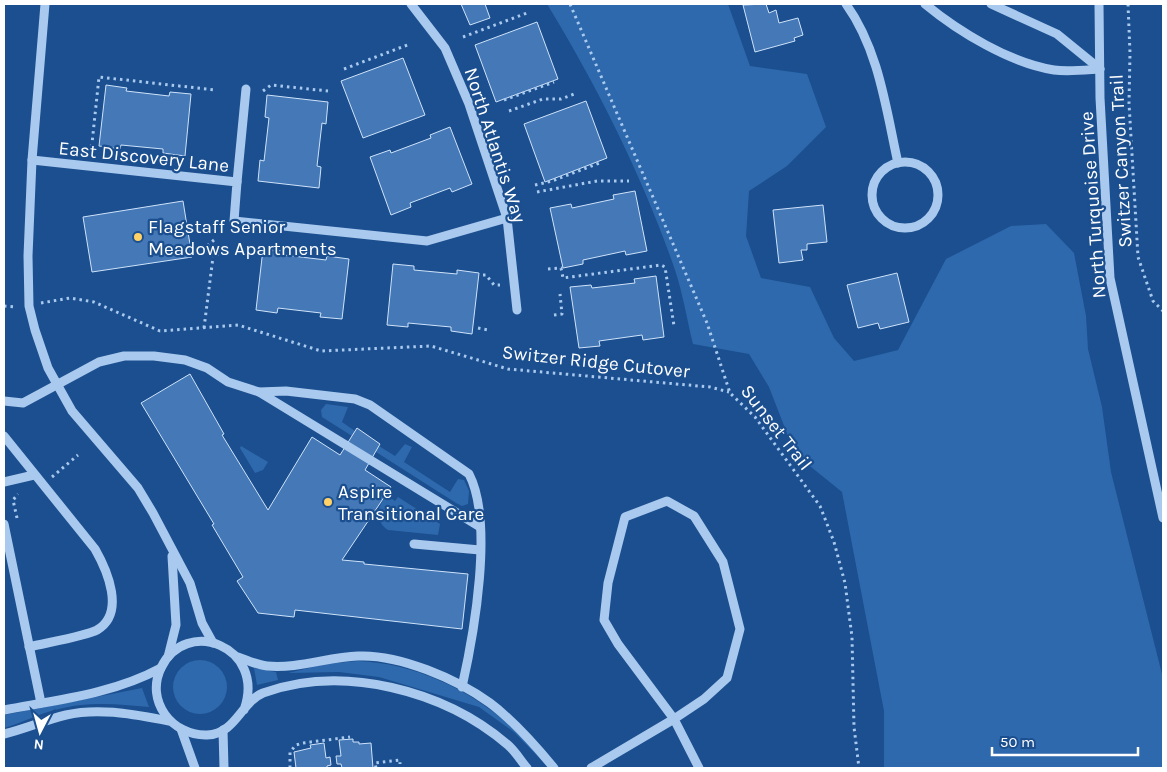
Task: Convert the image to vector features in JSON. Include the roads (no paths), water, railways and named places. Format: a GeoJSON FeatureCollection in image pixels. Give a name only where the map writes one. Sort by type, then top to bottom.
{"type":"FeatureCollection","features":[{"type":"Feature","properties":{"kind":"street"},"geometry":{"type":"LineString","coordinates":[[45,4],[32,160],[28,256],[29,306],[41,350],[57,386],[72,411],[138,488],[190,583],[202,623],[213,643]]}},
{"type":"Feature","properties":{"kind":"street","name":"North Atlantis Way"},"geometry":{"type":"LineString","coordinates":[[411,4],[445,48],[469,104],[507,218],[517,310]]}},
{"type":"Feature","properties":{"kind":"street"},"geometry":{"type":"LineString","coordinates":[[846,4],[862,29],[872,54],[898,163]]}},
{"type":"Feature","properties":{"kind":"street"},"geometry":{"type":"LineString","coordinates":[[925,4],[963,32],[1028,63],[1055,70],[1100,69]]}},
{"type":"Feature","properties":{"kind":"street"},"geometry":{"type":"LineString","coordinates":[[991,4],[1057,34],[1100,69]]}},
{"type":"Feature","properties":{"kind":"street","name":"North Turquoise Drive"},"geometry":{"type":"LineString","coordinates":[[1099,4],[1100,69],[1110,278],[1163,518]]}},
{"type":"Feature","properties":{"kind":"street"},"geometry":{"type":"LineString","coordinates":[[237,182],[246,89]]}},
{"type":"Feature","properties":{"kind":"street","name":"East Discovery Lane"},"geometry":{"type":"LineString","coordinates":[[32,160],[237,182],[234,221],[427,241],[507,218]]}},
{"type":"Feature","properties":{"kind":"street"},"geometry":{"type":"LineString","coordinates":[[911,162],[923,167],[932,176],[938,188],[938,200],[933,212],[924,222],[913,227],[900,228],[888,223],[878,214],[873,203],[872,190],[877,178],[886,168],[898,163],[911,162]]}},
{"type":"Feature","properties":{"kind":"street"},"geometry":{"type":"LineString","coordinates":[[4,401],[23,403],[99,362],[124,356],[154,356],[185,360],[206,368],[228,382],[259,392],[480,527]]}},
{"type":"Feature","properties":{"kind":"street"},"geometry":{"type":"LineString","coordinates":[[259,392],[286,391],[355,399],[370,405],[470,474],[476,487],[480,527],[480,572],[475,622],[462,687]]}},
{"type":"Feature","properties":{"kind":"street"},"geometry":{"type":"LineString","coordinates":[[4,436],[95,549],[104,565],[113,596],[108,620],[97,630],[29,647]]}},
{"type":"Feature","properties":{"kind":"street"},"geometry":{"type":"LineString","coordinates":[[4,482],[34,475]]}},
{"type":"Feature","properties":{"kind":"street"},"geometry":{"type":"LineString","coordinates":[[591,768],[674,719],[704,699],[727,678],[740,629],[723,562],[694,516],[667,502],[625,517],[608,583],[604,620],[618,644],[674,719],[699,768]]}},
{"type":"Feature","properties":{"kind":"street"},"geometry":{"type":"LineString","coordinates":[[4,524],[41,703]]}},
{"type":"Feature","properties":{"kind":"street"},"geometry":{"type":"LineString","coordinates":[[414,544],[480,550]]}},
{"type":"Feature","properties":{"kind":"street"},"geometry":{"type":"LineString","coordinates":[[172,553],[176,625],[168,657],[161,668],[157,681],[156,695],[161,709],[169,721],[181,729],[195,734],[209,735],[223,730],[235,722],[244,710],[261,694],[299,683],[342,680],[403,690],[460,712],[509,746],[527,768]]}},
{"type":"Feature","properties":{"kind":"street"},"geometry":{"type":"LineString","coordinates":[[168,657],[189,644],[213,643],[231,651],[238,657],[245,669],[249,683],[249,697],[244,710]]}},
{"type":"Feature","properties":{"kind":"street"},"geometry":{"type":"LineString","coordinates":[[238,657],[266,666],[299,665],[359,656],[401,662],[446,678],[490,703],[535,744],[554,768]]}},
{"type":"Feature","properties":{"kind":"street"},"geometry":{"type":"LineString","coordinates":[[4,710],[99,692],[141,679],[161,668]]}},
{"type":"Feature","properties":{"kind":"street"},"geometry":{"type":"LineString","coordinates":[[4,734],[68,715],[87,712],[117,712],[169,721]]}},
{"type":"Feature","properties":{"kind":"street"},"geometry":{"type":"LineString","coordinates":[[181,729],[195,768]]}},
{"type":"Feature","properties":{"kind":"street"},"geometry":{"type":"LineString","coordinates":[[223,730],[224,768]]}},
{"type":"Feature","properties":{"kind":"place","name":"Flagstaff Senior Meadows Apartments"},"geometry":{"type":"Point","coordinates":[138,237]}},
{"type":"Feature","properties":{"kind":"place","name":"Aspire Transitional Care"},"geometry":{"type":"Point","coordinates":[328,502]}}]}
